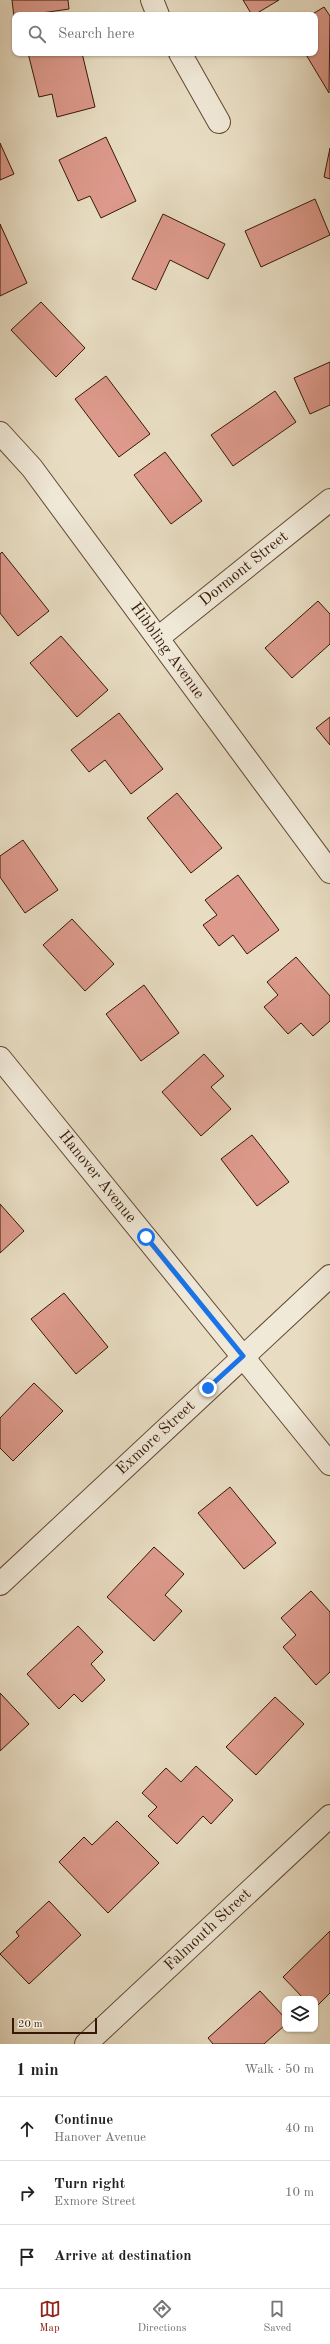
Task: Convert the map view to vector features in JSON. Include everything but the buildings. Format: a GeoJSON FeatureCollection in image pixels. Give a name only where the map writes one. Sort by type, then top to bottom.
{"type":"FeatureCollection","features":[{"type":"Feature","properties":{"kind":"street"},"geometry":{"type":"LineString","coordinates":[[152,0],[157,12]]}},
{"type":"Feature","properties":{"kind":"street"},"geometry":{"type":"LineString","coordinates":[[182,56],[219,122]]}},
{"type":"Feature","properties":{"kind":"street","name":"Hibbling Avenue"},"geometry":{"type":"LineString","coordinates":[[0,433],[32,468],[330,872]]}},
{"type":"Feature","properties":{"kind":"street","name":"Dormont Street"},"geometry":{"type":"LineString","coordinates":[[158,638],[330,500]]}},
{"type":"Feature","properties":{"kind":"street","name":"Hanover Avenue"},"geometry":{"type":"LineString","coordinates":[[0,1058],[330,1464]]}},
{"type":"Feature","properties":{"kind":"street","name":"Exmore Street"},"geometry":{"type":"LineString","coordinates":[[0,1584],[330,1276]]}},
{"type":"Feature","properties":{"kind":"street","name":"Falmouth Street"},"geometry":{"type":"LineString","coordinates":[[86,2044],[330,1816]]}},
{"type":"Feature","properties":{"kind":"route"},"geometry":{"type":"LineString","coordinates":[[146,1237],[243,1356],[208,1388]]}}]}
